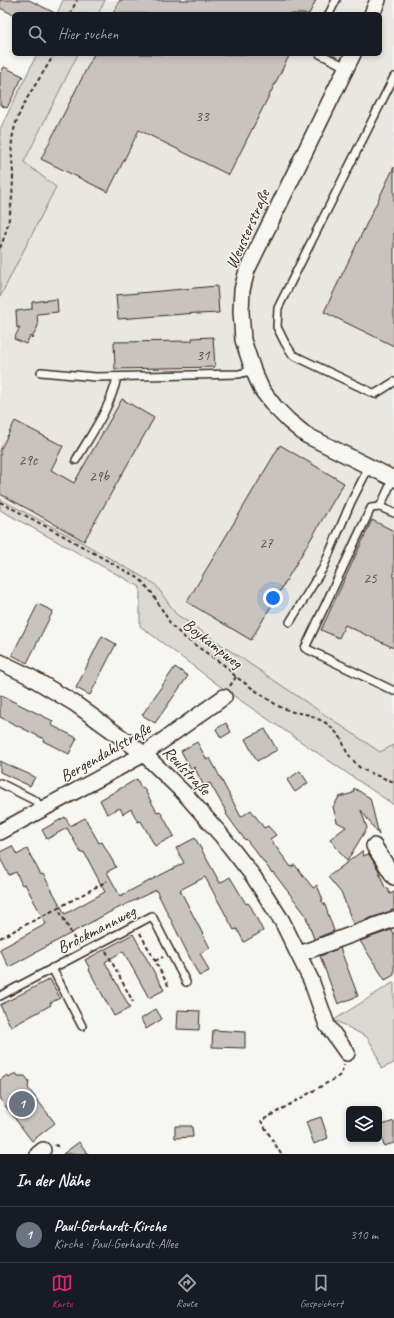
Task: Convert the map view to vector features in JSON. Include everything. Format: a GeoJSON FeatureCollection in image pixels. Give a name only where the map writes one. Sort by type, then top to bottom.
{"type":"FeatureCollection","features":[{"type":"Feature","properties":{"kind":"street"},"geometry":{"type":"LineString","coordinates":[[373,12],[378,0]]}},
{"type":"Feature","properties":{"kind":"street","name":"Weusterstraße"},"geometry":{"type":"LineString","coordinates":[[350,60],[247,270],[242,290],[241,311],[243,340],[253,370],[262,390],[275,407],[289,421],[306,435],[394,479]]}},
{"type":"Feature","properties":{"kind":"street","name":"Reulstraße"},"geometry":{"type":"LineString","coordinates":[[0,662],[27,675],[74,703],[144,754],[185,794],[221,835],[253,876],[282,921],[311,980],[327,1025],[347,1053]]}},
{"type":"Feature","properties":{"kind":"street","name":"Bergendahlstraße"},"geometry":{"type":"LineString","coordinates":[[0,832],[144,754],[224,697]]}},
{"type":"Feature","properties":{"kind":"street"},"geometry":{"type":"LineString","coordinates":[[374,846],[394,877]]}},
{"type":"Feature","properties":{"kind":"street"},"geometry":{"type":"LineString","coordinates":[[299,954],[394,919]]}},
{"type":"Feature","properties":{"kind":"lane"},"geometry":{"type":"LineString","coordinates":[[330,12],[336,0]]}},
{"type":"Feature","properties":{"kind":"lane"},"geometry":{"type":"LineString","coordinates":[[330,56],[350,60]]}},
{"type":"Feature","properties":{"kind":"lane"},"geometry":{"type":"LineString","coordinates":[[394,77],[278,308],[277,326],[285,343],[293,355],[375,394],[394,382]]}},
{"type":"Feature","properties":{"kind":"lane"},"geometry":{"type":"LineString","coordinates":[[41,372],[96,377],[117,377],[239,374],[253,370]]}},
{"type":"Feature","properties":{"kind":"lane"},"geometry":{"type":"LineString","coordinates":[[76,460],[108,406],[114,391],[117,377]]}},
{"type":"Feature","properties":{"kind":"lane"},"geometry":{"type":"LineString","coordinates":[[290,622],[323,568],[351,502],[369,467]]}},
{"type":"Feature","properties":{"kind":"lane"},"geometry":{"type":"LineString","coordinates":[[380,507],[394,479]]}},
{"type":"Feature","properties":{"kind":"lane"},"geometry":{"type":"LineString","coordinates":[[394,513],[380,507],[371,508],[305,648],[394,691]]}},
{"type":"Feature","properties":{"kind":"lane"},"geometry":{"type":"LineString","coordinates":[[0,783],[36,801],[42,810]]}},
{"type":"Feature","properties":{"kind":"lane","name":"Brockmannweg"},"geometry":{"type":"LineString","coordinates":[[0,996],[152,916],[186,982]]}},
{"type":"Feature","properties":{"kind":"lane","name":"Brockmannweg"},"geometry":{"type":"LineString","coordinates":[[52,968],[82,1026]]}},
{"type":"Feature","properties":{"kind":"path"},"geometry":{"type":"LineString","coordinates":[[71,12],[77,0]]}},
{"type":"Feature","properties":{"kind":"path"},"geometry":{"type":"LineString","coordinates":[[0,248],[11,206],[13,183],[12,140],[15,124],[22,107],[53,56]]}},
{"type":"Feature","properties":{"kind":"path","name":"Boykampweg"},"geometry":{"type":"LineString","coordinates":[[0,502],[60,534],[140,580],[152,593],[172,626],[185,638],[224,665],[236,677],[278,706],[285,710],[310,715],[326,724],[341,738],[348,753],[359,767],[370,774],[394,782]]}},
{"type":"Feature","properties":{"kind":"path"},"geometry":{"type":"LineString","coordinates":[[0,938],[107,881]]}},
{"type":"Feature","properties":{"kind":"path"},"geometry":{"type":"LineString","coordinates":[[58,908],[82,953]]}},
{"type":"Feature","properties":{"kind":"path"},"geometry":{"type":"LineString","coordinates":[[136,925],[169,987]]}},
{"type":"Feature","properties":{"kind":"path"},"geometry":{"type":"LineString","coordinates":[[101,943],[133,1002]]}},
{"type":"Feature","properties":{"kind":"path"},"geometry":{"type":"LineString","coordinates":[[281,1154],[262,1121],[341,1074],[347,1053]]}},
{"type":"Feature","properties":{"kind":"shaded area"},"geometry":{"type":"Polygon","coordinates":[[[63,0],[105,0],[99,12],[58,12],[63,0]]]}},
{"type":"Feature","properties":{"kind":"shaded area"},"geometry":{"type":"Polygon","coordinates":[[[105,0],[394,0],[394,745],[380,753],[176,614],[155,584],[0,498],[0,295],[24,163],[77,56],[382,56],[382,12],[99,12],[105,0]]]}},
{"type":"Feature","properties":{"kind":"shaded area"},"geometry":{"type":"Polygon","coordinates":[[[36,56],[77,56],[24,162],[56,187],[0,297],[0,129],[36,56]]]}},
{"type":"Feature","properties":{"kind":"shaded area"},"geometry":{"type":"Polygon","coordinates":[[[0,499],[83,543],[155,584],[176,614],[380,752],[394,745],[394,805],[225,690],[140,626],[140,587],[0,510],[0,499]]]}},
{"type":"Feature","properties":{"kind":"shaded area"},"geometry":{"type":"Polygon","coordinates":[[[394,982],[394,1063],[381,1069],[376,1052],[367,1037],[334,1020],[394,982]]]}},
{"type":"Feature","properties":{"kind":"building"},"geometry":{"type":"Polygon","coordinates":[[[0,0],[29,0],[53,12],[12,12],[12,14],[0,8],[0,0]]]}},
{"type":"Feature","properties":{"kind":"building"},"geometry":{"type":"Polygon","coordinates":[[[120,0],[316,0],[310,12],[114,12],[120,0]]]}},
{"type":"Feature","properties":{"kind":"building"},"geometry":{"type":"Polygon","coordinates":[[[93,56],[289,56],[229,175],[139,130],[108,192],[41,159],[93,56]]]}},
{"type":"Feature","properties":{"kind":"building"},"geometry":{"type":"Polygon","coordinates":[[[4,67],[23,76],[7,108],[0,105],[0,74],[4,67]]]}},
{"type":"Feature","properties":{"kind":"building"},"geometry":{"type":"Polygon","coordinates":[[[394,167],[394,346],[324,312],[394,167]]]}},
{"type":"Feature","properties":{"kind":"building"},"geometry":{"type":"Polygon","coordinates":[[[217,286],[219,313],[197,313],[118,319],[116,295],[217,286]]]}},
{"type":"Feature","properties":{"kind":"building"},"geometry":{"type":"Polygon","coordinates":[[[57,299],[58,312],[37,314],[38,326],[32,338],[30,336],[26,344],[14,339],[20,327],[17,328],[16,311],[32,309],[32,302],[57,299]]]}},
{"type":"Feature","properties":{"kind":"building"},"geometry":{"type":"Polygon","coordinates":[[[213,337],[215,367],[115,369],[114,342],[192,341],[192,338],[213,337]]]}},
{"type":"Feature","properties":{"kind":"building"},"geometry":{"type":"Polygon","coordinates":[[[122,399],[154,418],[84,541],[0,494],[0,450],[15,421],[63,446],[51,470],[74,483],[122,399]]]}},
{"type":"Feature","properties":{"kind":"building"},"geometry":{"type":"Polygon","coordinates":[[[280,445],[344,483],[251,640],[187,602],[280,445]]]}},
{"type":"Feature","properties":{"kind":"building"},"geometry":{"type":"Polygon","coordinates":[[[372,520],[394,531],[394,648],[345,625],[339,638],[321,630],[372,520]]]}},
{"type":"Feature","properties":{"kind":"building"},"geometry":{"type":"Polygon","coordinates":[[[38,604],[53,611],[27,663],[12,655],[38,604]]]}},
{"type":"Feature","properties":{"kind":"building"},"geometry":{"type":"Polygon","coordinates":[[[102,636],[116,644],[90,695],[76,688],[102,636]]]}},
{"type":"Feature","properties":{"kind":"building"},"geometry":{"type":"Polygon","coordinates":[[[175,667],[188,676],[155,723],[142,715],[175,667]]]}},
{"type":"Feature","properties":{"kind":"building"},"geometry":{"type":"Polygon","coordinates":[[[0,695],[53,721],[51,725],[77,738],[69,754],[43,741],[44,739],[0,717],[0,695]]]}},
{"type":"Feature","properties":{"kind":"building"},"geometry":{"type":"Polygon","coordinates":[[[226,723],[231,732],[221,738],[216,729],[226,723]]]}},
{"type":"Feature","properties":{"kind":"building"},"geometry":{"type":"Polygon","coordinates":[[[265,729],[277,750],[257,761],[245,739],[265,729]]]}},
{"type":"Feature","properties":{"kind":"building"},"geometry":{"type":"Polygon","coordinates":[[[197,742],[207,760],[210,758],[241,817],[251,810],[264,828],[268,826],[276,835],[270,839],[291,867],[295,865],[313,888],[317,885],[323,900],[321,900],[325,905],[334,931],[314,939],[305,914],[273,872],[272,873],[246,839],[245,840],[226,814],[227,813],[210,783],[204,786],[194,767],[191,769],[181,751],[197,742]]]}},
{"type":"Feature","properties":{"kind":"building"},"geometry":{"type":"Polygon","coordinates":[[[0,761],[35,777],[30,786],[0,772],[0,761]]]}},
{"type":"Feature","properties":{"kind":"building"},"geometry":{"type":"Polygon","coordinates":[[[300,771],[308,783],[295,792],[287,780],[300,771]]]}},
{"type":"Feature","properties":{"kind":"building"},"geometry":{"type":"Polygon","coordinates":[[[137,779],[141,788],[143,787],[157,812],[160,811],[174,836],[155,846],[141,821],[138,822],[131,809],[123,814],[120,808],[107,814],[100,800],[137,779]]]}},
{"type":"Feature","properties":{"kind":"building"},"geometry":{"type":"Polygon","coordinates":[[[354,788],[370,798],[379,835],[361,810],[367,828],[347,861],[330,839],[346,827],[337,822],[333,807],[339,797],[353,793],[354,788]]]}},
{"type":"Feature","properties":{"kind":"building"},"geometry":{"type":"Polygon","coordinates":[[[65,817],[70,826],[85,818],[99,843],[102,842],[116,867],[107,872],[120,896],[184,863],[176,848],[195,838],[220,883],[230,877],[246,904],[248,903],[251,907],[263,931],[244,942],[237,929],[234,930],[205,877],[180,890],[210,948],[200,953],[209,971],[199,976],[156,890],[110,912],[9,967],[0,949],[46,924],[25,884],[22,885],[16,872],[9,875],[0,858],[0,852],[12,846],[17,855],[27,849],[65,914],[105,892],[84,852],[81,853],[67,828],[47,839],[42,830],[65,817]]]}},
{"type":"Feature","properties":{"kind":"building"},"geometry":{"type":"Polygon","coordinates":[[[362,851],[363,856],[369,854],[378,869],[385,888],[387,887],[390,894],[394,892],[394,910],[353,924],[342,894],[328,877],[362,851]]]}},
{"type":"Feature","properties":{"kind":"building"},"geometry":{"type":"Polygon","coordinates":[[[391,930],[394,934],[394,975],[385,980],[360,941],[391,930]]]}},
{"type":"Feature","properties":{"kind":"building"},"geometry":{"type":"Polygon","coordinates":[[[133,934],[164,990],[149,998],[123,951],[105,962],[130,1008],[114,1016],[85,960],[133,934]]]}},
{"type":"Feature","properties":{"kind":"building"},"geometry":{"type":"Polygon","coordinates":[[[340,948],[358,996],[338,1004],[320,956],[340,948]]]}},
{"type":"Feature","properties":{"kind":"building"},"geometry":{"type":"Polygon","coordinates":[[[50,979],[60,998],[50,1003],[51,1005],[11,1027],[0,1005],[50,979]]]}},
{"type":"Feature","properties":{"kind":"building"},"geometry":{"type":"Polygon","coordinates":[[[156,1009],[162,1019],[146,1029],[141,1019],[156,1009]]]}},
{"type":"Feature","properties":{"kind":"building"},"geometry":{"type":"Polygon","coordinates":[[[178,1010],[200,1011],[199,1030],[177,1029],[178,1010]]]}},
{"type":"Feature","properties":{"kind":"building"},"geometry":{"type":"Polygon","coordinates":[[[213,1030],[245,1032],[245,1048],[212,1047],[213,1030]]]}},
{"type":"Feature","properties":{"kind":"building"},"geometry":{"type":"Polygon","coordinates":[[[16,1073],[18,1076],[25,1076],[29,1081],[28,1088],[55,1123],[32,1141],[0,1099],[0,1080],[7,1075],[9,1078],[16,1073]]]}},
{"type":"Feature","properties":{"kind":"building"},"geometry":{"type":"Polygon","coordinates":[[[321,1117],[328,1138],[314,1144],[306,1122],[321,1117]]]}},
{"type":"Feature","properties":{"kind":"building"},"geometry":{"type":"Polygon","coordinates":[[[394,1121],[394,1143],[384,1146],[382,1139],[382,1125],[394,1121]]]}},
{"type":"Feature","properties":{"kind":"building"},"geometry":{"type":"Polygon","coordinates":[[[175,1126],[192,1126],[193,1137],[175,1138],[175,1126]]]}},
{"type":"Feature","properties":{"kind":"building"},"geometry":{"type":"Polygon","coordinates":[[[79,1142],[88,1154],[63,1154],[79,1142]]]}},
{"type":"Feature","properties":{"kind":"place","name":"Paul-Gerhardt-Kirche"},"geometry":{"type":"Point","coordinates":[22,1104]}}]}
